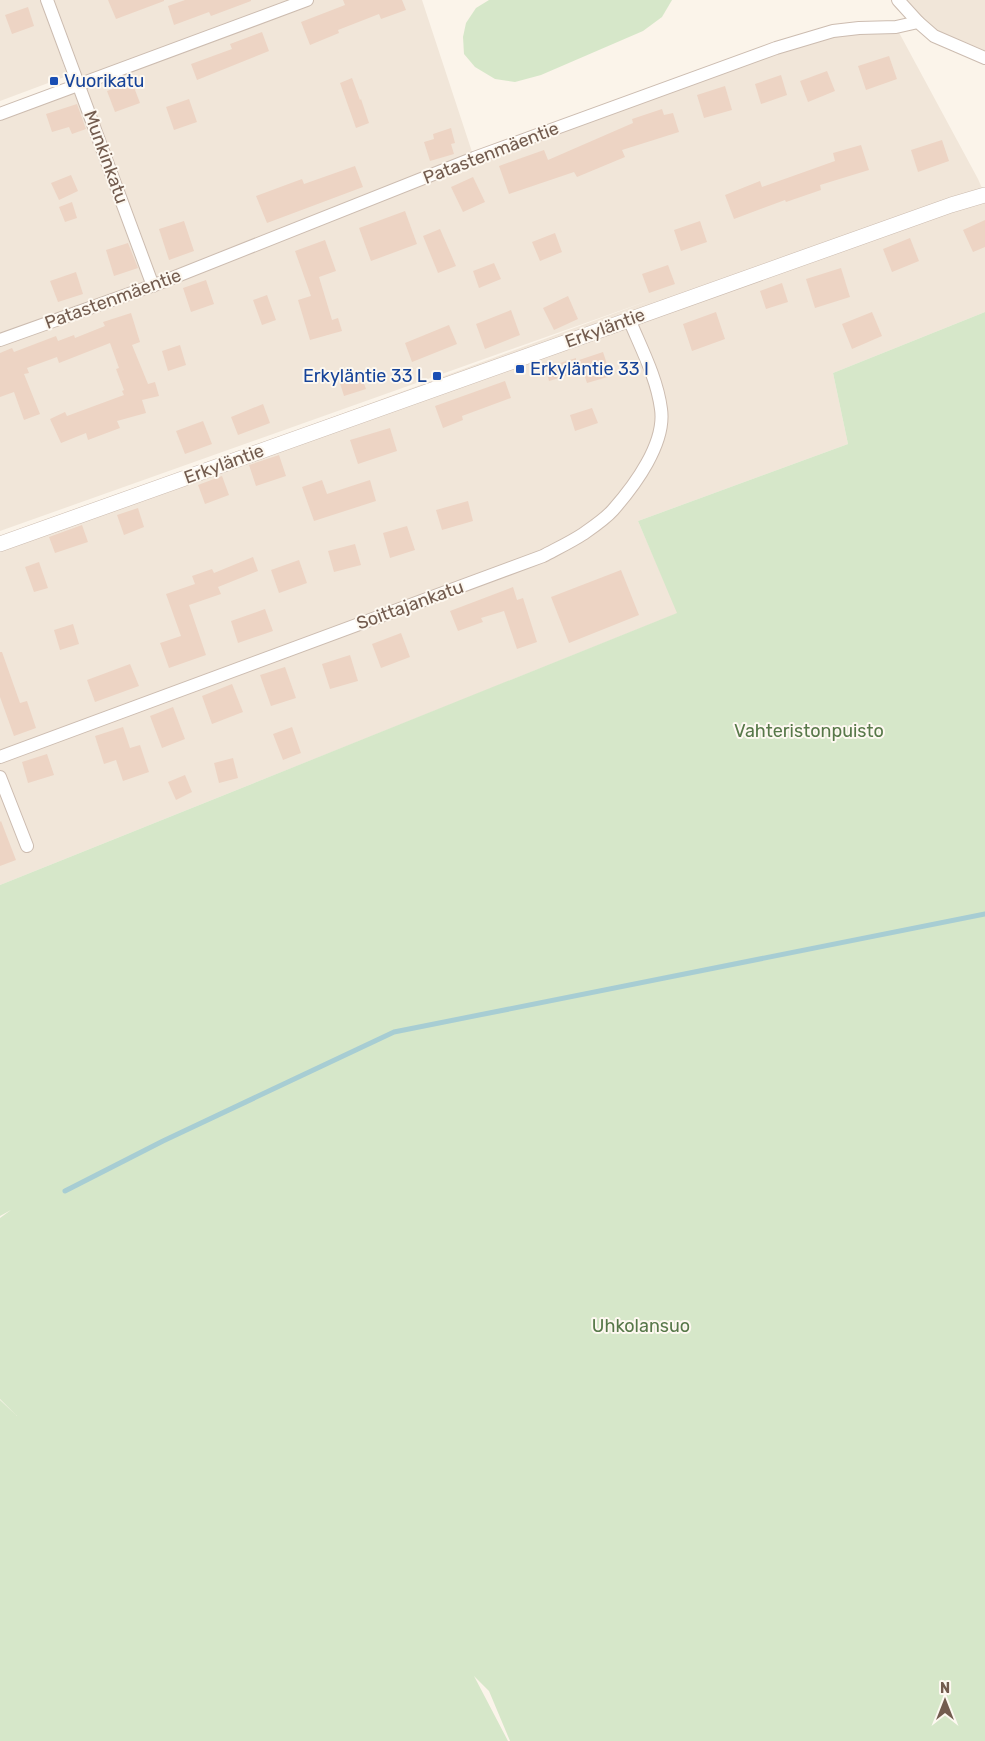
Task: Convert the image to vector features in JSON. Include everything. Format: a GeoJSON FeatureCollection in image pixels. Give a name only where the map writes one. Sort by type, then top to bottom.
{"type":"FeatureCollection","features":[{"type":"Feature","properties":{"kind":"street","name":"Munkinkatu"},"geometry":{"type":"LineString","coordinates":[[47,0],[153,286]]}},
{"type":"Feature","properties":{"kind":"street"},"geometry":{"type":"LineString","coordinates":[[0,114],[307,0]]}},
{"type":"Feature","properties":{"kind":"street"},"geometry":{"type":"LineString","coordinates":[[898,0],[934,36],[985,58]]}},
{"type":"Feature","properties":{"kind":"street","name":"Patastenmäentie"},"geometry":{"type":"LineString","coordinates":[[0,340],[153,286],[474,158],[776,48],[833,31],[896,27],[918,22]]}},
{"type":"Feature","properties":{"kind":"street","name":"Erkyläntie"},"geometry":{"type":"LineString","coordinates":[[0,544],[951,204],[985,195]]}},
{"type":"Feature","properties":{"kind":"street","name":"Soittajankatu"},"geometry":{"type":"LineString","coordinates":[[0,757],[543,556],[582,535],[612,511],[654,451],[660,433],[662,411],[658,393],[628,319]]}},
{"type":"Feature","properties":{"kind":"street"},"geometry":{"type":"LineString","coordinates":[[0,777],[27,846]]}},
{"type":"Feature","properties":{"kind":"shaded area"},"geometry":{"type":"Polygon","coordinates":[[[0,0],[43,0],[67,76],[0,101],[0,0]]]}},
{"type":"Feature","properties":{"kind":"shaded area"},"geometry":{"type":"Polygon","coordinates":[[[47,0],[422,0],[474,158],[833,31],[896,27],[985,195],[985,312],[833,373],[848,444],[638,521],[678,613],[0,885],[0,540],[653,299],[0,531],[0,114],[80,85],[47,0]]]}},
{"type":"Feature","properties":{"kind":"shaded area"},"geometry":{"type":"Polygon","coordinates":[[[898,0],[985,0],[985,58],[934,36],[898,0]]]}},
{"type":"Feature","properties":{"kind":"green space"},"geometry":{"type":"Polygon","coordinates":[[[489,0],[672,0],[662,17],[643,31],[541,75],[515,82],[495,79],[475,67],[464,54],[463,37],[466,23],[476,8],[489,0]]]}},
{"type":"Feature","properties":{"kind":"green space"},"geometry":{"type":"Polygon","coordinates":[[[985,312],[985,1741],[510,1741],[489,1691],[474,1676],[508,1741],[0,1741],[0,1400],[17,1416],[0,1399],[0,1218],[11,1210],[0,1216],[0,885],[677,613],[638,521],[848,444],[833,373],[985,312]]]}},
{"type":"Feature","properties":{"kind":"building"},"geometry":{"type":"Polygon","coordinates":[[[108,0],[164,0],[164,1],[116,19],[108,0]]]}},
{"type":"Feature","properties":{"kind":"building"},"geometry":{"type":"Polygon","coordinates":[[[185,0],[251,1],[211,16],[209,12],[174,25],[168,6],[185,0]]]}},
{"type":"Feature","properties":{"kind":"building"},"geometry":{"type":"Polygon","coordinates":[[[343,0],[402,0],[406,10],[381,19],[379,14],[338,30],[339,33],[310,45],[301,22],[345,5],[343,0]]]}},
{"type":"Feature","properties":{"kind":"building"},"geometry":{"type":"Polygon","coordinates":[[[28,7],[34,26],[12,34],[5,15],[28,7]]]}},
{"type":"Feature","properties":{"kind":"building"},"geometry":{"type":"Polygon","coordinates":[[[262,32],[269,51],[197,80],[191,64],[232,49],[230,44],[262,32]]]}},
{"type":"Feature","properties":{"kind":"building"},"geometry":{"type":"Polygon","coordinates":[[[889,56],[897,79],[866,90],[858,66],[889,56]]]}},
{"type":"Feature","properties":{"kind":"building"},"geometry":{"type":"Polygon","coordinates":[[[827,71],[835,91],[808,102],[800,81],[827,71]]]}},
{"type":"Feature","properties":{"kind":"building"},"geometry":{"type":"Polygon","coordinates":[[[781,75],[787,95],[761,104],[755,84],[781,75]]]}},
{"type":"Feature","properties":{"kind":"building"},"geometry":{"type":"Polygon","coordinates":[[[352,78],[369,123],[356,128],[340,83],[352,78]]]}},
{"type":"Feature","properties":{"kind":"building"},"geometry":{"type":"Polygon","coordinates":[[[132,82],[140,103],[115,112],[107,91],[132,82]]]}},
{"type":"Feature","properties":{"kind":"building"},"geometry":{"type":"Polygon","coordinates":[[[725,86],[732,110],[704,118],[697,95],[725,86]]]}},
{"type":"Feature","properties":{"kind":"building"},"geometry":{"type":"Polygon","coordinates":[[[189,99],[197,122],[174,130],[166,107],[189,99]]]}},
{"type":"Feature","properties":{"kind":"building"},"geometry":{"type":"Polygon","coordinates":[[[77,104],[86,129],[72,134],[69,127],[52,132],[46,114],[77,104]]]}},
{"type":"Feature","properties":{"kind":"building"},"geometry":{"type":"Polygon","coordinates":[[[662,109],[664,115],[673,113],[679,132],[622,150],[625,157],[577,177],[574,172],[509,194],[499,166],[544,150],[548,160],[633,123],[632,119],[662,109]]]}},
{"type":"Feature","properties":{"kind":"building"},"geometry":{"type":"Polygon","coordinates":[[[451,128],[455,143],[451,144],[454,154],[430,161],[424,142],[434,139],[433,134],[451,128]]]}},
{"type":"Feature","properties":{"kind":"building"},"geometry":{"type":"Polygon","coordinates":[[[942,140],[949,161],[918,172],[911,150],[942,140]]]}},
{"type":"Feature","properties":{"kind":"building"},"geometry":{"type":"Polygon","coordinates":[[[861,145],[869,170],[820,185],[821,190],[786,202],[785,200],[734,219],[725,195],[760,181],[762,187],[835,161],[833,153],[861,145]]]}},
{"type":"Feature","properties":{"kind":"building"},"geometry":{"type":"Polygon","coordinates":[[[355,166],[363,187],[267,223],[256,196],[302,179],[304,184],[355,166]]]}},
{"type":"Feature","properties":{"kind":"building"},"geometry":{"type":"Polygon","coordinates":[[[71,175],[78,191],[59,200],[51,183],[71,175]]]}},
{"type":"Feature","properties":{"kind":"building"},"geometry":{"type":"Polygon","coordinates":[[[473,177],[485,202],[463,212],[451,187],[473,177]]]}},
{"type":"Feature","properties":{"kind":"building"},"geometry":{"type":"Polygon","coordinates":[[[72,202],[77,218],[65,222],[59,207],[72,202]]]}},
{"type":"Feature","properties":{"kind":"building"},"geometry":{"type":"Polygon","coordinates":[[[405,211],[417,244],[371,261],[359,228],[405,211]]]}},
{"type":"Feature","properties":{"kind":"building"},"geometry":{"type":"Polygon","coordinates":[[[985,220],[985,247],[973,252],[963,230],[985,220]]]}},
{"type":"Feature","properties":{"kind":"building"},"geometry":{"type":"Polygon","coordinates":[[[184,221],[194,251],[169,260],[159,229],[184,221]]]}},
{"type":"Feature","properties":{"kind":"building"},"geometry":{"type":"Polygon","coordinates":[[[700,221],[707,242],[681,251],[674,230],[700,221]]]}},
{"type":"Feature","properties":{"kind":"building"},"geometry":{"type":"Polygon","coordinates":[[[440,229],[456,266],[438,273],[423,236],[440,229]]]}},
{"type":"Feature","properties":{"kind":"building"},"geometry":{"type":"Polygon","coordinates":[[[555,233],[562,252],[540,261],[532,242],[555,233]]]}},
{"type":"Feature","properties":{"kind":"building"},"geometry":{"type":"Polygon","coordinates":[[[910,238],[919,261],[892,272],[883,249],[910,238]]]}},
{"type":"Feature","properties":{"kind":"building"},"geometry":{"type":"Polygon","coordinates":[[[325,240],[336,271],[319,277],[332,320],[338,318],[342,331],[310,340],[298,300],[311,296],[295,251],[325,240]]]}},
{"type":"Feature","properties":{"kind":"building"},"geometry":{"type":"Polygon","coordinates":[[[128,243],[138,268],[114,276],[106,250],[128,243]]]}},
{"type":"Feature","properties":{"kind":"building"},"geometry":{"type":"Polygon","coordinates":[[[494,263],[501,279],[479,288],[473,271],[494,263]]]}},
{"type":"Feature","properties":{"kind":"building"},"geometry":{"type":"Polygon","coordinates":[[[668,265],[675,284],[649,293],[642,274],[668,265]]]}},
{"type":"Feature","properties":{"kind":"building"},"geometry":{"type":"Polygon","coordinates":[[[841,268],[850,297],[815,308],[806,279],[841,268]]]}},
{"type":"Feature","properties":{"kind":"building"},"geometry":{"type":"Polygon","coordinates":[[[76,272],[83,294],[58,302],[50,281],[76,272]]]}},
{"type":"Feature","properties":{"kind":"building"},"geometry":{"type":"Polygon","coordinates":[[[206,280],[214,304],[191,312],[183,288],[206,280]]]}},
{"type":"Feature","properties":{"kind":"building"},"geometry":{"type":"Polygon","coordinates":[[[782,283],[788,302],[766,309],[760,291],[782,283]]]}},
{"type":"Feature","properties":{"kind":"building"},"geometry":{"type":"Polygon","coordinates":[[[267,295],[276,320],[262,325],[253,300],[267,295]]]}},
{"type":"Feature","properties":{"kind":"building"},"geometry":{"type":"Polygon","coordinates":[[[568,296],[578,319],[554,330],[543,308],[568,296]]]}},
{"type":"Feature","properties":{"kind":"building"},"geometry":{"type":"Polygon","coordinates":[[[511,310],[520,335],[485,349],[476,324],[511,310]]]}},
{"type":"Feature","properties":{"kind":"building"},"geometry":{"type":"Polygon","coordinates":[[[716,312],[725,339],[692,351],[683,324],[716,312]]]}},
{"type":"Feature","properties":{"kind":"building"},"geometry":{"type":"Polygon","coordinates":[[[872,312],[882,336],[852,349],[842,324],[872,312]]]}},
{"type":"Feature","properties":{"kind":"building"},"geometry":{"type":"Polygon","coordinates":[[[131,313],[140,342],[132,345],[148,384],[155,382],[159,396],[142,400],[146,413],[117,421],[120,428],[88,440],[86,433],[61,443],[50,419],[65,412],[67,416],[124,395],[116,369],[119,368],[110,343],[59,363],[57,357],[27,368],[29,373],[24,374],[40,414],[24,420],[14,392],[0,397],[0,353],[12,348],[14,352],[56,336],[58,341],[74,335],[75,338],[105,326],[103,322],[131,313]]]}},
{"type":"Feature","properties":{"kind":"building"},"geometry":{"type":"Polygon","coordinates":[[[449,325],[457,344],[412,362],[405,343],[449,325]]]}},
{"type":"Feature","properties":{"kind":"building"},"geometry":{"type":"Polygon","coordinates":[[[180,345],[186,365],[168,371],[162,351],[180,345]]]}},
{"type":"Feature","properties":{"kind":"building"},"geometry":{"type":"Polygon","coordinates":[[[603,352],[611,376],[587,383],[583,371],[549,381],[546,370],[558,366],[557,364],[576,358],[576,361],[603,352]]]}},
{"type":"Feature","properties":{"kind":"building"},"geometry":{"type":"Polygon","coordinates":[[[360,373],[366,389],[344,396],[339,380],[360,373]]]}},
{"type":"Feature","properties":{"kind":"building"},"geometry":{"type":"Polygon","coordinates":[[[505,381],[511,398],[462,416],[463,420],[443,428],[435,406],[505,381]]]}},
{"type":"Feature","properties":{"kind":"building"},"geometry":{"type":"Polygon","coordinates":[[[263,404],[270,423],[238,435],[231,417],[263,404]]]}},
{"type":"Feature","properties":{"kind":"building"},"geometry":{"type":"Polygon","coordinates":[[[592,408],[598,423],[575,431],[570,415],[592,408]]]}},
{"type":"Feature","properties":{"kind":"building"},"geometry":{"type":"Polygon","coordinates":[[[203,421],[212,444],[185,454],[176,431],[203,421]]]}},
{"type":"Feature","properties":{"kind":"building"},"geometry":{"type":"Polygon","coordinates":[[[390,428],[397,451],[358,464],[350,440],[390,428]]]}},
{"type":"Feature","properties":{"kind":"building"},"geometry":{"type":"Polygon","coordinates":[[[279,455],[286,476],[256,486],[249,465],[279,455]]]}},
{"type":"Feature","properties":{"kind":"building"},"geometry":{"type":"Polygon","coordinates":[[[222,476],[229,495],[205,504],[198,485],[222,476]]]}},
{"type":"Feature","properties":{"kind":"building"},"geometry":{"type":"Polygon","coordinates":[[[322,480],[327,494],[370,480],[376,501],[314,521],[302,487],[322,480]]]}},
{"type":"Feature","properties":{"kind":"building"},"geometry":{"type":"Polygon","coordinates":[[[468,501],[473,521],[442,530],[436,510],[468,501]]]}},
{"type":"Feature","properties":{"kind":"building"},"geometry":{"type":"Polygon","coordinates":[[[138,508],[144,527],[124,535],[117,515],[138,508]]]}},
{"type":"Feature","properties":{"kind":"building"},"geometry":{"type":"Polygon","coordinates":[[[82,525],[88,542],[55,553],[49,537],[82,525]]]}},
{"type":"Feature","properties":{"kind":"building"},"geometry":{"type":"Polygon","coordinates":[[[407,526],[415,550],[390,558],[383,533],[407,526]]]}},
{"type":"Feature","properties":{"kind":"building"},"geometry":{"type":"Polygon","coordinates":[[[355,544],[361,565],[334,572],[328,551],[355,544]]]}},
{"type":"Feature","properties":{"kind":"building"},"geometry":{"type":"Polygon","coordinates":[[[253,557],[258,571],[218,587],[221,594],[189,605],[206,655],[169,668],[160,643],[181,636],[166,594],[195,584],[192,576],[212,569],[214,573],[253,557]]]}},
{"type":"Feature","properties":{"kind":"building"},"geometry":{"type":"Polygon","coordinates":[[[299,560],[307,583],[279,593],[271,570],[299,560]]]}},
{"type":"Feature","properties":{"kind":"building"},"geometry":{"type":"Polygon","coordinates":[[[39,562],[48,588],[34,592],[25,567],[39,562]]]}},
{"type":"Feature","properties":{"kind":"building"},"geometry":{"type":"Polygon","coordinates":[[[621,570],[639,615],[569,643],[551,597],[621,570]]]}},
{"type":"Feature","properties":{"kind":"building"},"geometry":{"type":"Polygon","coordinates":[[[513,587],[517,600],[523,598],[537,642],[517,649],[504,611],[481,618],[483,622],[458,631],[450,611],[513,587]]]}},
{"type":"Feature","properties":{"kind":"building"},"geometry":{"type":"Polygon","coordinates":[[[265,609],[273,631],[238,643],[231,621],[265,609]]]}},
{"type":"Feature","properties":{"kind":"building"},"geometry":{"type":"Polygon","coordinates":[[[73,624],[79,644],[60,650],[54,630],[73,624]]]}},
{"type":"Feature","properties":{"kind":"building"},"geometry":{"type":"Polygon","coordinates":[[[401,633],[410,657],[381,668],[372,644],[401,633]]]}},
{"type":"Feature","properties":{"kind":"building"},"geometry":{"type":"Polygon","coordinates":[[[0,652],[2,652],[20,703],[27,701],[36,728],[14,736],[0,697],[0,652]]]}},
{"type":"Feature","properties":{"kind":"building"},"geometry":{"type":"Polygon","coordinates":[[[350,655],[358,681],[330,689],[322,664],[350,655]]]}},
{"type":"Feature","properties":{"kind":"building"},"geometry":{"type":"Polygon","coordinates":[[[130,664],[139,686],[95,702],[87,680],[130,664]]]}},
{"type":"Feature","properties":{"kind":"building"},"geometry":{"type":"Polygon","coordinates":[[[285,667],[296,698],[271,706],[260,675],[285,667]]]}},
{"type":"Feature","properties":{"kind":"building"},"geometry":{"type":"Polygon","coordinates":[[[232,684],[243,712],[212,724],[202,696],[232,684]]]}},
{"type":"Feature","properties":{"kind":"building"},"geometry":{"type":"Polygon","coordinates":[[[173,707],[185,739],[162,748],[150,716],[173,707]]]}},
{"type":"Feature","properties":{"kind":"building"},"geometry":{"type":"Polygon","coordinates":[[[123,727],[130,748],[140,745],[149,772],[123,781],[116,760],[104,764],[95,736],[123,727]]]}},
{"type":"Feature","properties":{"kind":"building"},"geometry":{"type":"Polygon","coordinates":[[[292,727],[301,753],[283,760],[273,734],[292,727]]]}},
{"type":"Feature","properties":{"kind":"building"},"geometry":{"type":"Polygon","coordinates":[[[47,754],[54,775],[28,783],[22,762],[47,754]]]}},
{"type":"Feature","properties":{"kind":"building"},"geometry":{"type":"Polygon","coordinates":[[[233,758],[238,778],[219,783],[214,763],[233,758]]]}},
{"type":"Feature","properties":{"kind":"building"},"geometry":{"type":"Polygon","coordinates":[[[185,775],[192,792],[176,800],[168,782],[185,775]]]}},
{"type":"Feature","properties":{"kind":"building"},"geometry":{"type":"Polygon","coordinates":[[[0,822],[16,860],[0,866],[0,822]]]}},
{"type":"Feature","properties":{"kind":"waterway"},"geometry":{"type":"LineString","coordinates":[[65,1191],[163,1141],[394,1032],[985,914]]}},
{"type":"Feature","properties":{"kind":"place","name":"Vuorikatu"},"geometry":{"type":"Point","coordinates":[54,81]}},
{"type":"Feature","properties":{"kind":"place","name":"Erkyläntie 33 I"},"geometry":{"type":"Point","coordinates":[520,369]}},
{"type":"Feature","properties":{"kind":"place","name":"Erkyläntie 33 L"},"geometry":{"type":"Point","coordinates":[437,376]}},
{"type":"Feature","properties":{"kind":"park label","name":"Vahteristonpuisto"},"geometry":{"type":"Point","coordinates":[809,731]}},
{"type":"Feature","properties":{"kind":"park label","name":"Uhkolansuo"},"geometry":{"type":"Point","coordinates":[641,1326]}}]}
